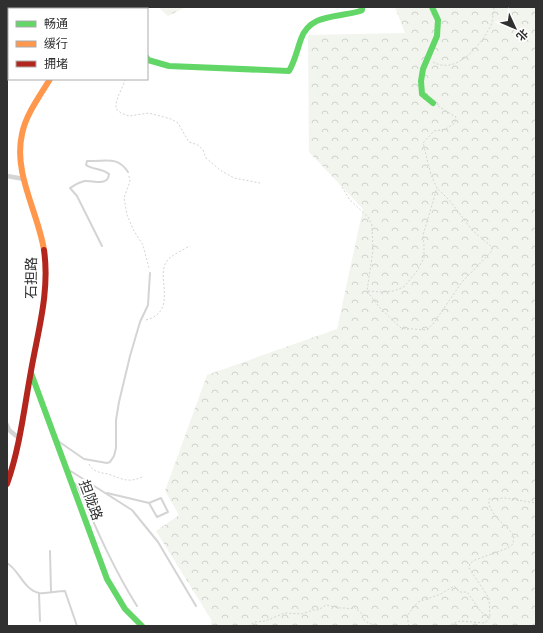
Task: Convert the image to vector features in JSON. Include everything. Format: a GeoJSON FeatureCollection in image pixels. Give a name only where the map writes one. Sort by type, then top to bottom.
{"type":"FeatureCollection","features":[{"type":"Feature","properties":{"kind":"street"},"geometry":{"type":"LineString","coordinates":[[148,60],[168,66],[289,71],[293,66],[302,37],[310,24],[326,18],[356,13],[362,10],[362,7]]}},
{"type":"Feature","properties":{"kind":"street"},"geometry":{"type":"LineString","coordinates":[[432,7],[438,20],[438,36],[423,69],[421,81],[422,94],[433,103]]}},
{"type":"Feature","properties":{"kind":"street","name":"石担路"},"geometry":{"type":"LineString","coordinates":[[7,484],[20,439],[45,292],[46,271],[41,235],[24,180],[20,160],[20,144],[28,118],[49,80]]}},
{"type":"Feature","properties":{"kind":"street"},"geometry":{"type":"LineString","coordinates":[[7,176],[24,180]]}},
{"type":"Feature","properties":{"kind":"street","name":"担陇路"},"geometry":{"type":"LineString","coordinates":[[31,373],[107,579],[125,609],[142,626]]}},
{"type":"Feature","properties":{"kind":"street"},"geometry":{"type":"LineString","coordinates":[[7,425],[9,430],[20,439]]}},
{"type":"Feature","properties":{"kind":"lane"},"geometry":{"type":"LineString","coordinates":[[102,246],[78,196],[70,188],[83,181],[100,183],[109,178],[109,174],[106,171],[90,167],[86,165],[87,162],[112,160],[119,162],[128,172]]}},
{"type":"Feature","properties":{"kind":"lane"},"geometry":{"type":"LineString","coordinates":[[56,440],[84,459],[107,464],[114,456],[116,448],[116,420],[119,402],[140,322],[148,305],[150,273]]}},
{"type":"Feature","properties":{"kind":"lane"},"geometry":{"type":"LineString","coordinates":[[66,468],[132,510],[158,542],[196,606]]}},
{"type":"Feature","properties":{"kind":"lane"},"geometry":{"type":"LineString","coordinates":[[71,482],[90,494],[101,514]]}},
{"type":"Feature","properties":{"kind":"lane"},"geometry":{"type":"LineString","coordinates":[[78,487],[120,579],[137,606]]}},
{"type":"Feature","properties":{"kind":"lane"},"geometry":{"type":"LineString","coordinates":[[104,492],[150,503],[161,498],[168,512],[157,517],[150,503]]}},
{"type":"Feature","properties":{"kind":"lane"},"geometry":{"type":"LineString","coordinates":[[50,551],[51,592]]}},
{"type":"Feature","properties":{"kind":"lane"},"geometry":{"type":"LineString","coordinates":[[7,562],[19,573],[32,590],[40,593],[65,591],[76,626]]}},
{"type":"Feature","properties":{"kind":"lane"},"geometry":{"type":"LineString","coordinates":[[40,593],[40,621]]}},
{"type":"Feature","properties":{"kind":"path"},"geometry":{"type":"LineString","coordinates":[[427,59],[440,66],[454,65],[472,52],[490,28],[494,7]]}},
{"type":"Feature","properties":{"kind":"path"},"geometry":{"type":"LineString","coordinates":[[125,80],[124,86],[115,105],[116,109],[121,113],[129,116],[149,113],[171,119],[178,123],[189,142],[198,145],[203,150],[206,158],[220,170],[234,178],[260,183]]}},
{"type":"Feature","properties":{"kind":"path"},"geometry":{"type":"LineString","coordinates":[[342,187],[350,200],[368,217],[372,225],[373,250],[367,291],[380,308],[401,328],[427,330],[433,324],[462,282],[492,251],[492,247],[472,230],[450,201],[437,188],[431,175],[423,143],[434,131],[446,128],[455,123],[456,117],[433,103]]}},
{"type":"Feature","properties":{"kind":"path"},"geometry":{"type":"LineString","coordinates":[[128,172],[130,181],[124,198],[127,215],[134,231],[143,245],[150,273]]}},
{"type":"Feature","properties":{"kind":"path"},"geometry":{"type":"LineString","coordinates":[[367,291],[393,291],[404,287],[417,271],[424,258],[423,235],[437,188]]}},
{"type":"Feature","properties":{"kind":"path"},"geometry":{"type":"LineString","coordinates":[[140,322],[156,316],[162,308],[164,300],[164,266],[167,260],[190,246]]}},
{"type":"Feature","properties":{"kind":"path"},"geometry":{"type":"LineString","coordinates":[[88,460],[91,467],[101,473],[110,474],[117,478],[136,480],[144,476]]}},
{"type":"Feature","properties":{"kind":"path"},"geometry":{"type":"LineString","coordinates":[[448,626],[460,621],[485,623],[490,617],[489,598],[469,568],[470,563],[508,548],[513,544],[514,534],[497,517],[488,504],[489,499],[505,498],[536,504]]}},
{"type":"Feature","properties":{"kind":"path"},"geometry":{"type":"LineString","coordinates":[[409,626],[407,616],[418,602],[441,594],[454,586],[460,592],[467,592],[481,612],[490,617]]}},
{"type":"Feature","properties":{"kind":"path"},"geometry":{"type":"LineString","coordinates":[[248,626],[285,613],[302,614],[313,610],[318,610],[326,605],[350,609],[354,607],[362,614],[363,619],[368,623],[377,626]]}},
{"type":"Feature","properties":{"kind":"green space"},"geometry":{"type":"Polygon","coordinates":[[[158,7],[186,7],[168,16],[158,7]]]}},
{"type":"Feature","properties":{"kind":"green space"},"geometry":{"type":"Polygon","coordinates":[[[395,7],[536,7],[536,626],[210,626],[212,621],[156,531],[179,515],[165,491],[207,375],[337,329],[363,209],[309,152],[308,35],[405,33],[395,7]]]}},
{"type":"Feature","properties":{"kind":"traffic: fast"},"geometry":{"type":"LineString","coordinates":[[148,60],[169,66],[289,71],[301,39],[305,31],[311,25],[326,18],[360,11],[362,10],[362,7]]}},
{"type":"Feature","properties":{"kind":"traffic: fast"},"geometry":{"type":"LineString","coordinates":[[432,7],[438,20],[437,36],[423,69],[421,81],[422,94],[433,103]]}},
{"type":"Feature","properties":{"kind":"traffic: fast"},"geometry":{"type":"LineString","coordinates":[[31,373],[107,579],[125,609],[142,626]]}},
{"type":"Feature","properties":{"kind":"traffic: slow"},"geometry":{"type":"LineString","coordinates":[[44,250],[23,178],[20,149],[22,134],[27,119],[49,80]]}},
{"type":"Feature","properties":{"kind":"traffic: jam"},"geometry":{"type":"LineString","coordinates":[[7,484],[18,442],[42,311],[45,281],[44,250]]}}]}
